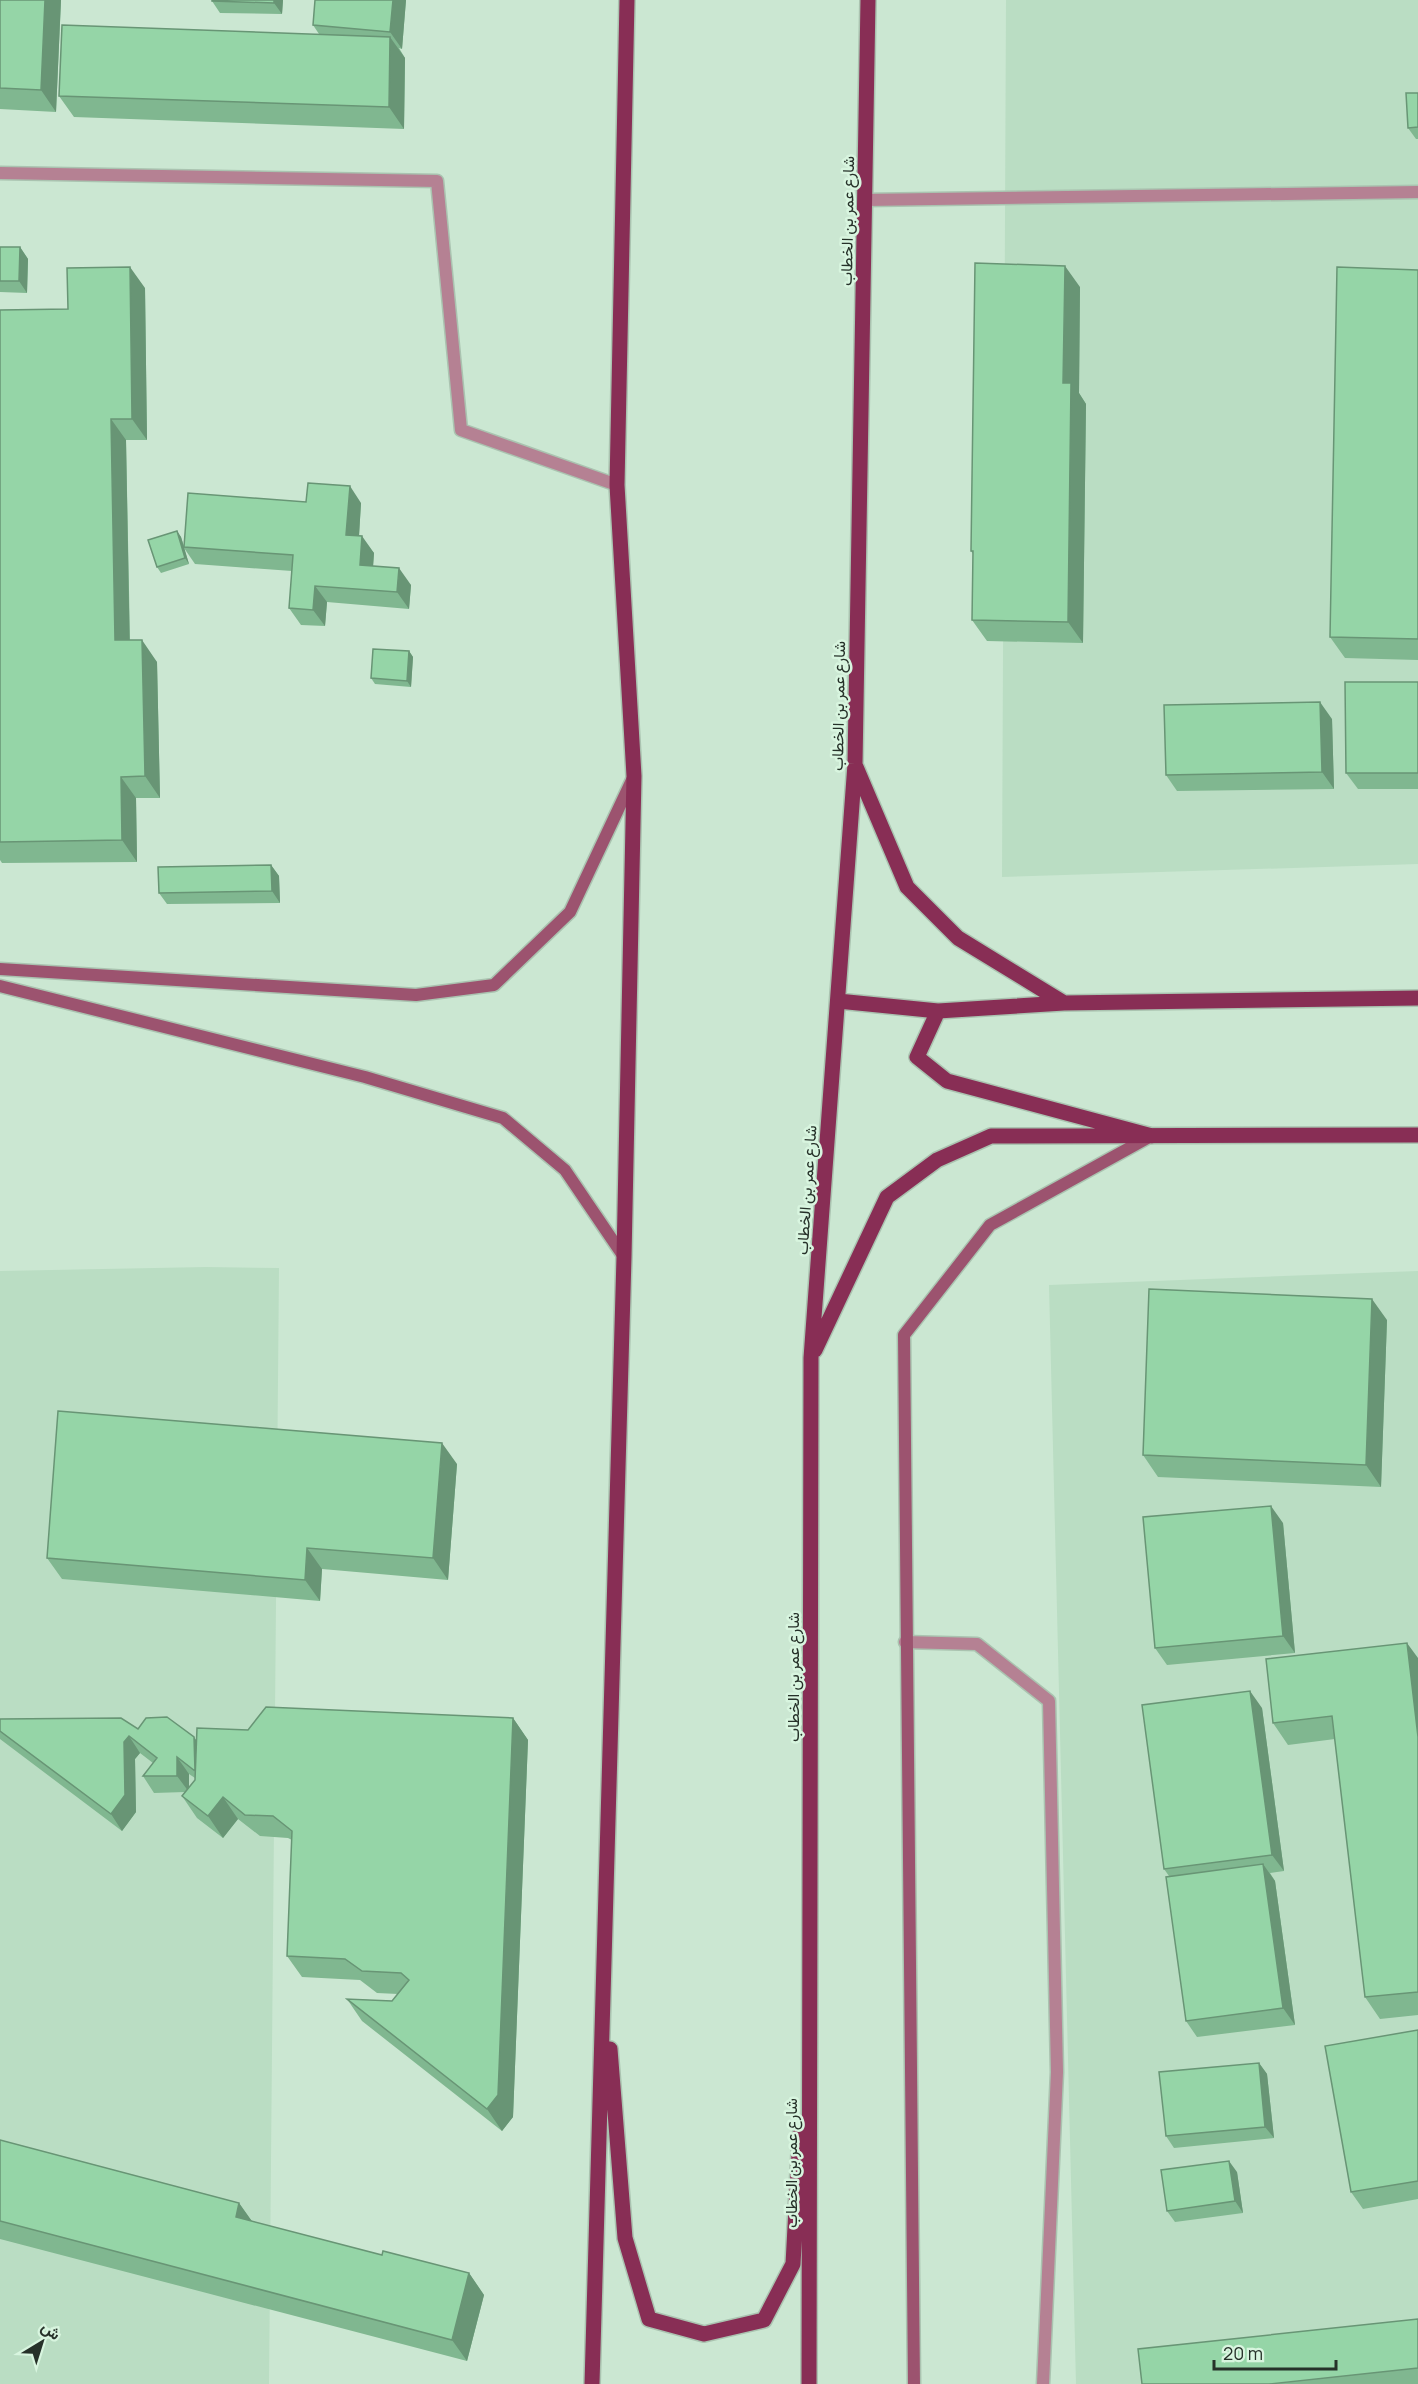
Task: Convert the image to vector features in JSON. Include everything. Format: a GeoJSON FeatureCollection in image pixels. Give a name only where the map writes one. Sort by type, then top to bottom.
{"type":"FeatureCollection","features":[{"type":"Feature","properties":{"kind":"main road"},"geometry":{"type":"LineString","coordinates":[[592,2384],[624,1257],[634,776],[617,485],[627,0]]}},
{"type":"Feature","properties":{"kind":"main road"},"geometry":{"type":"LineString","coordinates":[[627,42],[632,0]]}},
{"type":"Feature","properties":{"kind":"main road","name":"شارع عمر بن الخطاب"},"geometry":{"type":"LineString","coordinates":[[809,2384],[812,1358],[855,764],[867,0]]}},
{"type":"Feature","properties":{"kind":"main road"},"geometry":{"type":"LineString","coordinates":[[855,764],[907,887],[958,938],[1064,1004]]}},
{"type":"Feature","properties":{"kind":"main road"},"geometry":{"type":"LineString","coordinates":[[838,1001],[938,1011],[1064,1004],[1418,998]]}},
{"type":"Feature","properties":{"kind":"main road"},"geometry":{"type":"LineString","coordinates":[[938,1011],[917,1057],[947,1081],[1152,1136]]}},
{"type":"Feature","properties":{"kind":"main road"},"geometry":{"type":"LineString","coordinates":[[812,1358],[887,1197],[937,1160],[992,1136],[1418,1135]]}},
{"type":"Feature","properties":{"kind":"main road"},"geometry":{"type":"LineString","coordinates":[[604,1972],[625,2238],[649,2319],[704,2334],[764,2320],[793,2264],[810,1939]]}},
{"type":"Feature","properties":{"kind":"street"},"geometry":{"type":"LineString","coordinates":[[0,173],[437,181],[461,430],[617,485]]}},
{"type":"Feature","properties":{"kind":"street"},"geometry":{"type":"LineString","coordinates":[[865,200],[1418,192]]}},
{"type":"Feature","properties":{"kind":"street"},"geometry":{"type":"LineString","coordinates":[[0,969],[416,995],[495,985],[570,912],[634,776]]}},
{"type":"Feature","properties":{"kind":"street"},"geometry":{"type":"LineString","coordinates":[[0,986],[365,1077],[503,1118],[565,1170],[624,1257]]}},
{"type":"Feature","properties":{"kind":"street"},"geometry":{"type":"LineString","coordinates":[[914,2384],[905,1642],[904,1335],[990,1225],[1152,1136]]}},
{"type":"Feature","properties":{"kind":"street"},"geometry":{"type":"LineString","coordinates":[[905,1642],[977,1644],[1049,1701],[1057,2072],[1043,2384]]}},
{"type":"Feature","properties":{"kind":"shaded area"},"geometry":{"type":"Polygon","coordinates":[[[1006,0],[1418,0],[1418,864],[1002,877],[1006,0]]]}},
{"type":"Feature","properties":{"kind":"shaded area"},"geometry":{"type":"Polygon","coordinates":[[[279,1268],[269,2384],[0,2384],[0,1271],[279,1268]]]}},
{"type":"Feature","properties":{"kind":"shaded area"},"geometry":{"type":"Polygon","coordinates":[[[1418,1271],[1418,2384],[1076,2384],[1049,1285],[1418,1271]]]}},
{"type":"Feature","properties":{"kind":"building"},"geometry":{"type":"Polygon","coordinates":[[[0,0],[45,0],[41,90],[0,88],[0,0]]]}},
{"type":"Feature","properties":{"kind":"building"},"geometry":{"type":"Polygon","coordinates":[[[274,0],[274,3],[212,1],[274,0]]]}},
{"type":"Feature","properties":{"kind":"building"},"geometry":{"type":"Polygon","coordinates":[[[315,0],[393,0],[390,32],[313,25],[315,0]]]}},
{"type":"Feature","properties":{"kind":"building"},"geometry":{"type":"Polygon","coordinates":[[[62,25],[390,37],[389,107],[59,96],[62,25]]]}},
{"type":"Feature","properties":{"kind":"building"},"geometry":{"type":"Polygon","coordinates":[[[1406,93],[1418,93],[1418,127],[1408,128],[1406,93]]]}},
{"type":"Feature","properties":{"kind":"building"},"geometry":{"type":"Polygon","coordinates":[[[0,247],[20,247],[19,281],[0,281],[0,247]]]}},
{"type":"Feature","properties":{"kind":"building"},"geometry":{"type":"Polygon","coordinates":[[[975,263],[1065,266],[1063,383],[1071,383],[1068,622],[972,620],[975,263]]]}},
{"type":"Feature","properties":{"kind":"building"},"geometry":{"type":"Polygon","coordinates":[[[130,267],[132,419],[111,419],[115,640],[142,640],[145,776],[121,777],[122,840],[0,842],[0,310],[68,309],[67,268],[130,267]]]}},
{"type":"Feature","properties":{"kind":"building"},"geometry":{"type":"Polygon","coordinates":[[[1337,267],[1418,270],[1418,639],[1330,637],[1337,267]]]}},
{"type":"Feature","properties":{"kind":"building"},"geometry":{"type":"Polygon","coordinates":[[[308,483],[350,486],[346,535],[362,536],[360,565],[399,568],[397,592],[315,586],[313,610],[289,608],[293,555],[184,547],[188,493],[306,502],[308,483]]]}},
{"type":"Feature","properties":{"kind":"building"},"geometry":{"type":"Polygon","coordinates":[[[177,531],[185,558],[157,567],[148,540],[177,531]]]}},
{"type":"Feature","properties":{"kind":"building"},"geometry":{"type":"Polygon","coordinates":[[[373,649],[409,651],[407,681],[371,678],[373,649]]]}},
{"type":"Feature","properties":{"kind":"building"},"geometry":{"type":"Polygon","coordinates":[[[1345,682],[1418,682],[1418,773],[1346,773],[1345,682]]]}},
{"type":"Feature","properties":{"kind":"building"},"geometry":{"type":"Polygon","coordinates":[[[1320,702],[1322,772],[1166,775],[1164,705],[1320,702]]]}},
{"type":"Feature","properties":{"kind":"building"},"geometry":{"type":"Polygon","coordinates":[[[271,865],[272,891],[159,893],[158,867],[271,865]]]}},
{"type":"Feature","properties":{"kind":"building"},"geometry":{"type":"Polygon","coordinates":[[[1149,1289],[1372,1299],[1366,1465],[1143,1455],[1149,1289]]]}},
{"type":"Feature","properties":{"kind":"building"},"geometry":{"type":"Polygon","coordinates":[[[58,1411],[442,1443],[433,1558],[307,1548],[305,1580],[47,1558],[58,1411]]]}},
{"type":"Feature","properties":{"kind":"building"},"geometry":{"type":"Polygon","coordinates":[[[1271,1506],[1283,1636],[1155,1648],[1143,1517],[1271,1506]]]}},
{"type":"Feature","properties":{"kind":"building"},"geometry":{"type":"Polygon","coordinates":[[[1407,1643],[1418,1737],[1418,1992],[1365,1997],[1332,1716],[1273,1723],[1266,1659],[1407,1643]]]}},
{"type":"Feature","properties":{"kind":"building"},"geometry":{"type":"Polygon","coordinates":[[[1250,1691],[1272,1855],[1164,1869],[1142,1705],[1250,1691]]]}},
{"type":"Feature","properties":{"kind":"building"},"geometry":{"type":"Polygon","coordinates":[[[266,1707],[513,1718],[498,2095],[487,2109],[347,1999],[392,2001],[409,1980],[401,1973],[362,1971],[345,1959],[287,1956],[292,1831],[273,1816],[245,1815],[223,1797],[208,1816],[182,1796],[195,1780],[197,1728],[248,1730],[266,1707]]]}},
{"type":"Feature","properties":{"kind":"building"},"geometry":{"type":"Polygon","coordinates":[[[167,1717],[194,1737],[195,1771],[177,1757],[177,1776],[143,1776],[157,1758],[129,1736],[124,1742],[125,1795],[111,1814],[0,1731],[0,1719],[121,1718],[138,1729],[146,1718],[167,1717]]]}},
{"type":"Feature","properties":{"kind":"building"},"geometry":{"type":"Polygon","coordinates":[[[1263,1864],[1283,2008],[1186,2021],[1166,1877],[1263,1864]]]}},
{"type":"Feature","properties":{"kind":"building"},"geometry":{"type":"Polygon","coordinates":[[[1418,2030],[1418,2181],[1351,2192],[1325,2046],[1418,2030]]]}},
{"type":"Feature","properties":{"kind":"building"},"geometry":{"type":"Polygon","coordinates":[[[1259,2063],[1265,2127],[1166,2136],[1159,2072],[1259,2063]]]}},
{"type":"Feature","properties":{"kind":"building"},"geometry":{"type":"Polygon","coordinates":[[[0,2140],[239,2203],[236,2217],[382,2255],[383,2251],[469,2273],[452,2340],[0,2221],[0,2140]]]}},
{"type":"Feature","properties":{"kind":"building"},"geometry":{"type":"Polygon","coordinates":[[[1229,2161],[1235,2201],[1167,2211],[1161,2170],[1229,2161]]]}},
{"type":"Feature","properties":{"kind":"building"},"geometry":{"type":"Polygon","coordinates":[[[1418,2319],[1418,2368],[1269,2384],[1142,2384],[1138,2349],[1418,2319]]]}}]}
